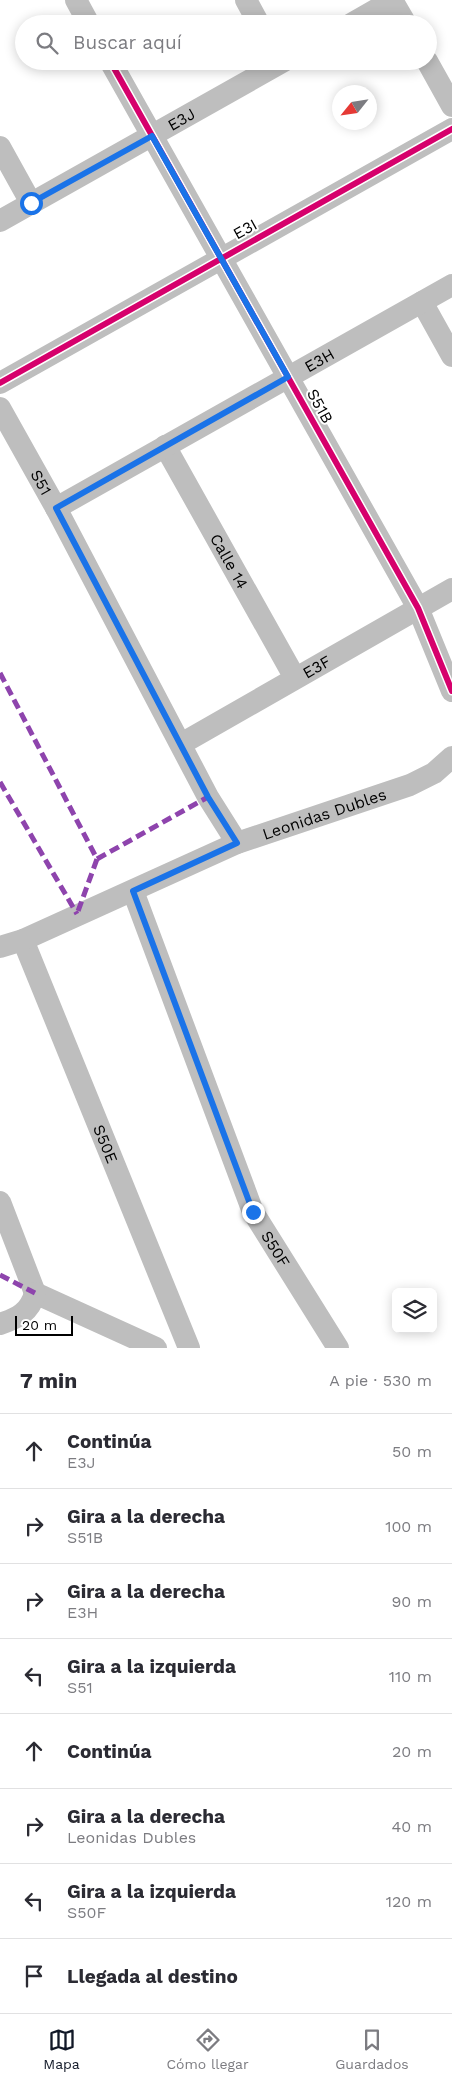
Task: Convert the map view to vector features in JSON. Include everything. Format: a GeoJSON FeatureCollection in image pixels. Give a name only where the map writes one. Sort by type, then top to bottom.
{"type":"FeatureCollection","features":[{"type":"Feature","properties":{"kind":"street"},"geometry":{"type":"LineString","coordinates":[[76,0],[84,15]]}},
{"type":"Feature","properties":{"kind":"street"},"geometry":{"type":"LineString","coordinates":[[246,0],[255,15]]}},
{"type":"Feature","properties":{"kind":"street"},"geometry":{"type":"LineString","coordinates":[[366,15],[392,0],[401,15]]}},
{"type":"Feature","properties":{"kind":"street","name":"S51B"},"geometry":{"type":"LineString","coordinates":[[115,70],[418,608],[452,691]]}},
{"type":"Feature","properties":{"kind":"street","name":"E3J"},"geometry":{"type":"LineString","coordinates":[[0,221],[268,70]]}},
{"type":"Feature","properties":{"kind":"street"},"geometry":{"type":"LineString","coordinates":[[432,70],[452,106]]}},
{"type":"Feature","properties":{"kind":"street","name":"E3I"},"geometry":{"type":"LineString","coordinates":[[0,383],[452,129]]}},
{"type":"Feature","properties":{"kind":"street"},"geometry":{"type":"LineString","coordinates":[[0,146],[31,203]]}},
{"type":"Feature","properties":{"kind":"street","name":"E3H"},"geometry":{"type":"LineString","coordinates":[[56,508],[452,285]]}},
{"type":"Feature","properties":{"kind":"street"},"geometry":{"type":"LineString","coordinates":[[422,302],[452,356]]}},
{"type":"Feature","properties":{"kind":"street","name":"S51"},"geometry":{"type":"LineString","coordinates":[[0,408],[56,508],[208,797],[237,843]]}},
{"type":"Feature","properties":{"kind":"street","name":"Calle 14"},"geometry":{"type":"LineString","coordinates":[[165,446],[295,678]]}},
{"type":"Feature","properties":{"kind":"street","name":"E3F"},"geometry":{"type":"LineString","coordinates":[[181,744],[452,589]]}},
{"type":"Feature","properties":{"kind":"street","name":"Leonidas Dubles"},"geometry":{"type":"LineString","coordinates":[[0,947],[23,940],[237,843],[410,785],[434,773],[452,758]]}},
{"type":"Feature","properties":{"kind":"street","name":"S50F"},"geometry":{"type":"LineString","coordinates":[[133,891],[253,1212],[338,1348]]}},
{"type":"Feature","properties":{"kind":"street","name":"S50E"},"geometry":{"type":"LineString","coordinates":[[23,940],[189,1348]]}},
{"type":"Feature","properties":{"kind":"street"},"geometry":{"type":"LineString","coordinates":[[0,1202],[35,1293],[32,1304],[26,1311],[16,1318],[0,1324]]}},
{"type":"Feature","properties":{"kind":"street"},"geometry":{"type":"LineString","coordinates":[[35,1293],[156,1348]]}},
{"type":"Feature","properties":{"kind":"marked path"},"geometry":{"type":"LineString","coordinates":[[0,673],[97,859],[77,914]]}},
{"type":"Feature","properties":{"kind":"marked path"},"geometry":{"type":"LineString","coordinates":[[0,782],[77,914]]}},
{"type":"Feature","properties":{"kind":"marked path"},"geometry":{"type":"LineString","coordinates":[[97,859],[208,797]]}},
{"type":"Feature","properties":{"kind":"marked path"},"geometry":{"type":"LineString","coordinates":[[0,1275],[35,1293]]}},
{"type":"Feature","properties":{"kind":"cycle path"},"geometry":{"type":"LineString","coordinates":[[115,70],[418,608],[452,691]]}},
{"type":"Feature","properties":{"kind":"cycle path"},"geometry":{"type":"LineString","coordinates":[[0,383],[452,129]]}},
{"type":"Feature","properties":{"kind":"route"},"geometry":{"type":"LineString","coordinates":[[31,203],[152,136],[288,377],[56,508],[208,797],[237,843],[133,891],[253,1212]]}}]}
